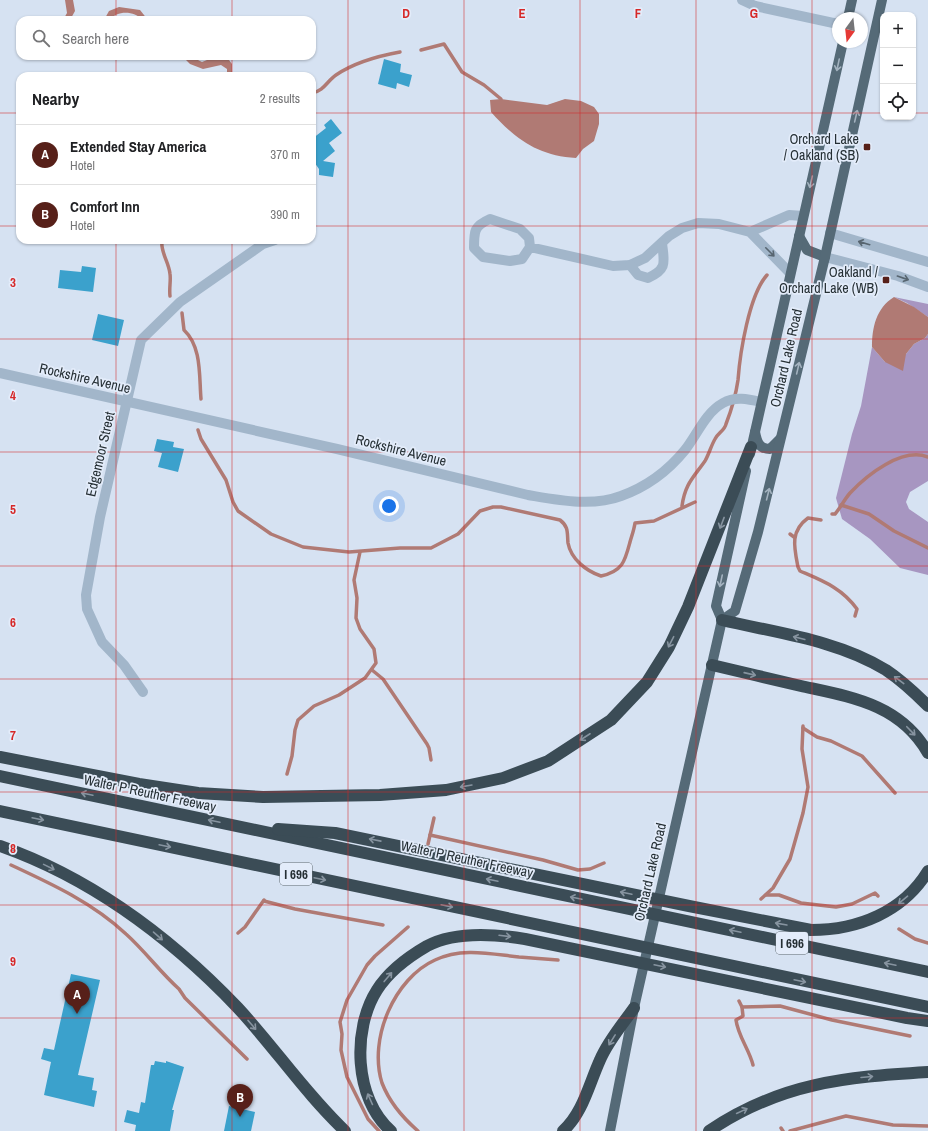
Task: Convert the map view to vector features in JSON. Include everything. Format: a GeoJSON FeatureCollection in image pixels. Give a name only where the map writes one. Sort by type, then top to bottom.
{"type":"FeatureCollection","features":[{"type":"Feature","properties":{"kind":"highway"},"geometry":{"type":"LineString","coordinates":[[0,758],[139,784],[198,793],[263,797],[380,794],[446,790],[503,778],[541,764],[611,720],[647,682],[669,646],[688,608],[751,447]]}},
{"type":"Feature","properties":{"kind":"highway"},"geometry":{"type":"LineString","coordinates":[[722,620],[798,638],[851,653],[886,670],[911,689],[928,706]]}},
{"type":"Feature","properties":{"kind":"highway"},"geometry":{"type":"LineString","coordinates":[[712,665],[866,701],[896,718],[918,739],[928,753]]}},
{"type":"Feature","properties":{"kind":"highway","name":"Walter P Reuther Freeway"},"geometry":{"type":"LineString","coordinates":[[0,776],[928,972]]}},
{"type":"Feature","properties":{"kind":"highway","name":"I 696"},"geometry":{"type":"LineString","coordinates":[[0,811],[928,1007]]}},
{"type":"Feature","properties":{"kind":"highway"},"geometry":{"type":"LineString","coordinates":[[233,826],[335,832],[811,930],[847,928],[878,917],[906,897],[920,883],[928,870]]}},
{"type":"Feature","properties":{"kind":"highway"},"geometry":{"type":"LineString","coordinates":[[0,846],[30,858],[84,885],[118,906],[152,931],[237,1008],[325,1112],[345,1131]]}},
{"type":"Feature","properties":{"kind":"highway"},"geometry":{"type":"LineString","coordinates":[[391,1131],[374,1108],[366,1091],[361,1065],[360,1040],[367,1014],[377,991],[390,974],[405,960],[428,945],[456,937],[486,934],[525,939],[907,1018],[928,1020]]}},
{"type":"Feature","properties":{"kind":"highway"},"geometry":{"type":"LineString","coordinates":[[563,1131],[579,1110],[600,1059],[634,1008]]}},
{"type":"Feature","properties":{"kind":"highway"},"geometry":{"type":"LineString","coordinates":[[709,1131],[735,1114],[759,1103],[803,1087],[858,1078],[928,1072]]}},
{"type":"Feature","properties":{"kind":"main road"},"geometry":{"type":"LineString","coordinates":[[849,12],[852,0]]}},
{"type":"Feature","properties":{"kind":"main road","name":"Orchard Lake Road"},"geometry":{"type":"LineString","coordinates":[[722,620],[735,611],[756,539],[825,257],[882,0]]}},
{"type":"Feature","properties":{"kind":"main road","name":"Orchard Lake Road"},"geometry":{"type":"LineString","coordinates":[[610,1131],[634,1008],[722,620],[716,606],[842,48]]}},
{"type":"Feature","properties":{"kind":"main road"},"geometry":{"type":"LineString","coordinates":[[799,236],[807,250],[825,257]]}},
{"type":"Feature","properties":{"kind":"main road"},"geometry":{"type":"LineString","coordinates":[[755,430],[759,446],[764,449],[770,449],[782,437]]}},
{"type":"Feature","properties":{"kind":"street"},"geometry":{"type":"LineString","coordinates":[[742,0],[755,6],[832,23]]}},
{"type":"Feature","properties":{"kind":"street"},"geometry":{"type":"LineString","coordinates":[[750,232],[789,215],[803,216]]}},
{"type":"Feature","properties":{"kind":"street"},"geometry":{"type":"LineString","coordinates":[[490,219],[520,229],[529,238],[530,248],[522,259],[510,262],[483,257],[474,248],[474,232],[480,223],[490,219]]}},
{"type":"Feature","properties":{"kind":"street"},"geometry":{"type":"LineString","coordinates":[[530,248],[613,266],[630,265],[645,258],[669,236],[682,228],[698,223],[719,224],[750,232],[790,273]]}},
{"type":"Feature","properties":{"kind":"street"},"geometry":{"type":"LineString","coordinates":[[830,234],[928,262]]}},
{"type":"Feature","properties":{"kind":"street"},"geometry":{"type":"LineString","coordinates":[[630,265],[638,275],[648,278],[659,273],[664,264],[662,243]]}},
{"type":"Feature","properties":{"kind":"street","name":"Edgemoor Street"},"geometry":{"type":"LineString","coordinates":[[143,692],[124,665],[102,642],[87,609],[86,595],[100,517],[126,401],[142,340],[180,302],[264,244]]}},
{"type":"Feature","properties":{"kind":"street"},"geometry":{"type":"LineString","coordinates":[[825,257],[893,274],[928,287]]}},
{"type":"Feature","properties":{"kind":"street","name":"Rockshire Avenue"},"geometry":{"type":"LineString","coordinates":[[0,373],[345,451],[528,495],[559,501],[583,502],[620,497],[650,482],[661,474],[685,450],[707,417],[723,403],[732,399],[744,398],[761,402]]}},
{"type":"Feature","properties":{"kind":"shaded area"},"geometry":{"type":"Polygon","coordinates":[[[65,0],[73,0],[75,11],[72,16],[65,16],[67,13],[65,0]]]}},
{"type":"Feature","properties":{"kind":"shaded area"},"geometry":{"type":"Polygon","coordinates":[[[119,7],[140,10],[145,16],[137,16],[131,13],[121,13],[115,16],[106,16],[109,11],[119,7]]]}},
{"type":"Feature","properties":{"kind":"shaded area"},"geometry":{"type":"Polygon","coordinates":[[[186,60],[198,60],[202,62],[207,60],[229,60],[232,64],[232,72],[227,72],[227,69],[221,65],[203,69],[190,64],[186,60]]]}},
{"type":"Feature","properties":{"kind":"shaded area"},"geometry":{"type":"Polygon","coordinates":[[[501,99],[547,105],[565,99],[581,101],[594,107],[599,114],[599,124],[594,141],[583,149],[576,158],[562,157],[539,150],[518,138],[491,112],[490,100],[501,99]]]}},
{"type":"Feature","properties":{"kind":"shaded area"},"geometry":{"type":"Polygon","coordinates":[[[894,297],[928,304],[928,317],[907,303],[894,297]]]}},
{"type":"Feature","properties":{"kind":"shaded area"},"geometry":{"type":"Polygon","coordinates":[[[894,297],[914,307],[928,317],[928,334],[925,338],[914,344],[906,354],[903,371],[885,362],[872,347],[876,319],[883,307],[894,297]]]}},
{"type":"Feature","properties":{"kind":"shaded area"},"geometry":{"type":"Polygon","coordinates":[[[928,334],[928,481],[910,492],[906,502],[909,509],[928,522],[928,575],[900,568],[870,539],[842,519],[836,498],[852,434],[861,406],[872,347],[885,362],[906,354],[914,344],[925,338],[928,334]]]}},
{"type":"Feature","properties":{"kind":"building"},"geometry":{"type":"Polygon","coordinates":[[[384,59],[401,64],[400,72],[412,75],[409,87],[397,83],[396,89],[378,84],[384,59]]]}},
{"type":"Feature","properties":{"kind":"building"},"geometry":{"type":"Polygon","coordinates":[[[331,119],[342,133],[329,143],[335,151],[323,161],[335,163],[333,177],[319,175],[319,169],[316,165],[316,136],[326,128],[324,125],[331,119]]]}},
{"type":"Feature","properties":{"kind":"building"},"geometry":{"type":"Polygon","coordinates":[[[82,266],[96,268],[93,292],[58,288],[60,270],[81,272],[82,266]]]}},
{"type":"Feature","properties":{"kind":"building"},"geometry":{"type":"Polygon","coordinates":[[[98,314],[124,320],[118,346],[92,340],[98,314]]]}},
{"type":"Feature","properties":{"kind":"building"},"geometry":{"type":"Polygon","coordinates":[[[157,439],[174,442],[173,447],[184,449],[178,472],[158,467],[162,453],[154,451],[157,439]]]}},
{"type":"Feature","properties":{"kind":"building"},"geometry":{"type":"Polygon","coordinates":[[[71,974],[100,980],[78,1075],[94,1078],[92,1090],[97,1091],[94,1107],[44,1095],[51,1062],[41,1059],[44,1048],[54,1050],[71,974]]]}},
{"type":"Feature","properties":{"kind":"building"},"geometry":{"type":"Polygon","coordinates":[[[155,1061],[166,1063],[166,1061],[184,1067],[172,1110],[174,1110],[170,1131],[135,1131],[136,1125],[124,1122],[127,1110],[139,1113],[141,1102],[145,1103],[151,1065],[154,1065],[155,1061]]]}},
{"type":"Feature","properties":{"kind":"building"},"geometry":{"type":"Polygon","coordinates":[[[229,1106],[255,1112],[251,1131],[224,1131],[229,1106]]]}},
{"type":"Feature","properties":{"kind":"waterway"},"geometry":{"type":"LineString","coordinates":[[421,50],[444,44],[462,72],[484,85],[501,99]]}},
{"type":"Feature","properties":{"kind":"waterway"},"geometry":{"type":"LineString","coordinates":[[316,92],[333,77],[351,66],[400,52]]}},
{"type":"Feature","properties":{"kind":"waterway"},"geometry":{"type":"LineString","coordinates":[[162,244],[163,253],[170,274],[170,296]]}},
{"type":"Feature","properties":{"kind":"waterway"},"geometry":{"type":"LineString","coordinates":[[682,506],[687,487],[705,461],[716,437],[725,426],[736,391],[743,340],[750,310],[755,296],[767,275]]}},
{"type":"Feature","properties":{"kind":"waterway"},"geometry":{"type":"LineString","coordinates":[[182,313],[184,330],[190,337],[197,353],[201,399]]}},
{"type":"Feature","properties":{"kind":"waterway"},"geometry":{"type":"LineString","coordinates":[[198,430],[201,439],[226,480],[233,502],[238,511],[271,534],[303,547],[349,552],[400,548],[431,548],[458,534],[480,511],[493,507],[501,507],[560,520],[565,525],[568,543],[572,554],[585,568],[601,576],[614,571],[622,564],[635,523],[654,521],[695,502]]}},
{"type":"Feature","properties":{"kind":"waterway"},"geometry":{"type":"LineString","coordinates":[[832,514],[835,514],[857,486],[886,464],[907,456],[918,455],[928,457]]}},
{"type":"Feature","properties":{"kind":"waterway"},"geometry":{"type":"LineString","coordinates":[[841,505],[869,514],[894,531],[928,548]]}},
{"type":"Feature","properties":{"kind":"waterway"},"geometry":{"type":"LineString","coordinates":[[821,520],[808,518],[798,528],[795,540],[795,553],[798,567],[800,571],[832,586],[845,596],[857,609],[855,616]]}},
{"type":"Feature","properties":{"kind":"waterway"},"geometry":{"type":"LineString","coordinates":[[790,534],[794,537]]}},
{"type":"Feature","properties":{"kind":"waterway"},"geometry":{"type":"LineString","coordinates":[[287,774],[292,756],[295,730],[298,720],[314,706],[339,695],[365,678],[376,663],[374,649],[360,629],[356,618],[357,598],[354,580],[360,552]]}},
{"type":"Feature","properties":{"kind":"waterway"},"geometry":{"type":"LineString","coordinates":[[372,670],[383,679],[427,744],[431,760]]}},
{"type":"Feature","properties":{"kind":"waterway"},"geometry":{"type":"LineString","coordinates":[[761,899],[773,888],[790,859],[803,813],[808,787],[802,749],[803,726]]}},
{"type":"Feature","properties":{"kind":"waterway"},"geometry":{"type":"LineString","coordinates":[[803,728],[817,737],[831,741],[862,756],[895,793]]}},
{"type":"Feature","properties":{"kind":"waterway"},"geometry":{"type":"LineString","coordinates":[[428,844],[434,818]]}},
{"type":"Feature","properties":{"kind":"waterway"},"geometry":{"type":"LineString","coordinates":[[430,835],[543,860],[578,870],[590,869],[604,863]]}},
{"type":"Feature","properties":{"kind":"waterway"},"geometry":{"type":"LineString","coordinates":[[11,865],[72,895],[113,923],[133,941],[179,989],[185,998],[247,1059]]}},
{"type":"Feature","properties":{"kind":"waterway"},"geometry":{"type":"LineString","coordinates":[[766,895],[779,895],[801,903],[836,907],[852,904],[875,893],[878,896]]}},
{"type":"Feature","properties":{"kind":"waterway"},"geometry":{"type":"LineString","coordinates":[[238,933],[245,927],[264,900]]}},
{"type":"Feature","properties":{"kind":"waterway"},"geometry":{"type":"LineString","coordinates":[[264,901],[295,909],[383,925]]}},
{"type":"Feature","properties":{"kind":"waterway"},"geometry":{"type":"LineString","coordinates":[[379,1131],[368,1119],[347,1077],[341,1050],[342,1034],[340,1022],[347,1000],[367,965],[408,927]]}},
{"type":"Feature","properties":{"kind":"waterway"},"geometry":{"type":"LineString","coordinates":[[899,929],[915,939],[928,943]]}},
{"type":"Feature","properties":{"kind":"waterway"},"geometry":{"type":"LineString","coordinates":[[418,1131],[407,1121],[388,1096],[382,1083],[379,1066],[379,1047],[382,1029],[388,1011],[408,980],[435,960],[456,954],[477,952],[558,960]]}},
{"type":"Feature","properties":{"kind":"waterway"},"geometry":{"type":"LineString","coordinates":[[739,1001],[742,1007],[743,1016],[736,1020],[737,1026],[753,1065]]}},
{"type":"Feature","properties":{"kind":"waterway"},"geometry":{"type":"LineString","coordinates":[[742,1007],[780,1006],[832,1020],[910,1036]]}},
{"type":"Feature","properties":{"kind":"waterway"},"geometry":{"type":"LineString","coordinates":[[790,1131],[846,1116],[893,1125],[928,1126]]}},
{"type":"Feature","properties":{"kind":"place","name":"Orchard Lake / Oakland (SB)"},"geometry":{"type":"Point","coordinates":[867,147]}},
{"type":"Feature","properties":{"kind":"place","name":"Oakland / Orchard Lake (WB)"},"geometry":{"type":"Point","coordinates":[886,280]}},
{"type":"Feature","properties":{"kind":"place","name":"Extended Stay America"},"geometry":{"type":"Point","coordinates":[77,1014]}},
{"type":"Feature","properties":{"kind":"place","name":"Comfort Inn"},"geometry":{"type":"Point","coordinates":[240,1117]}}]}
